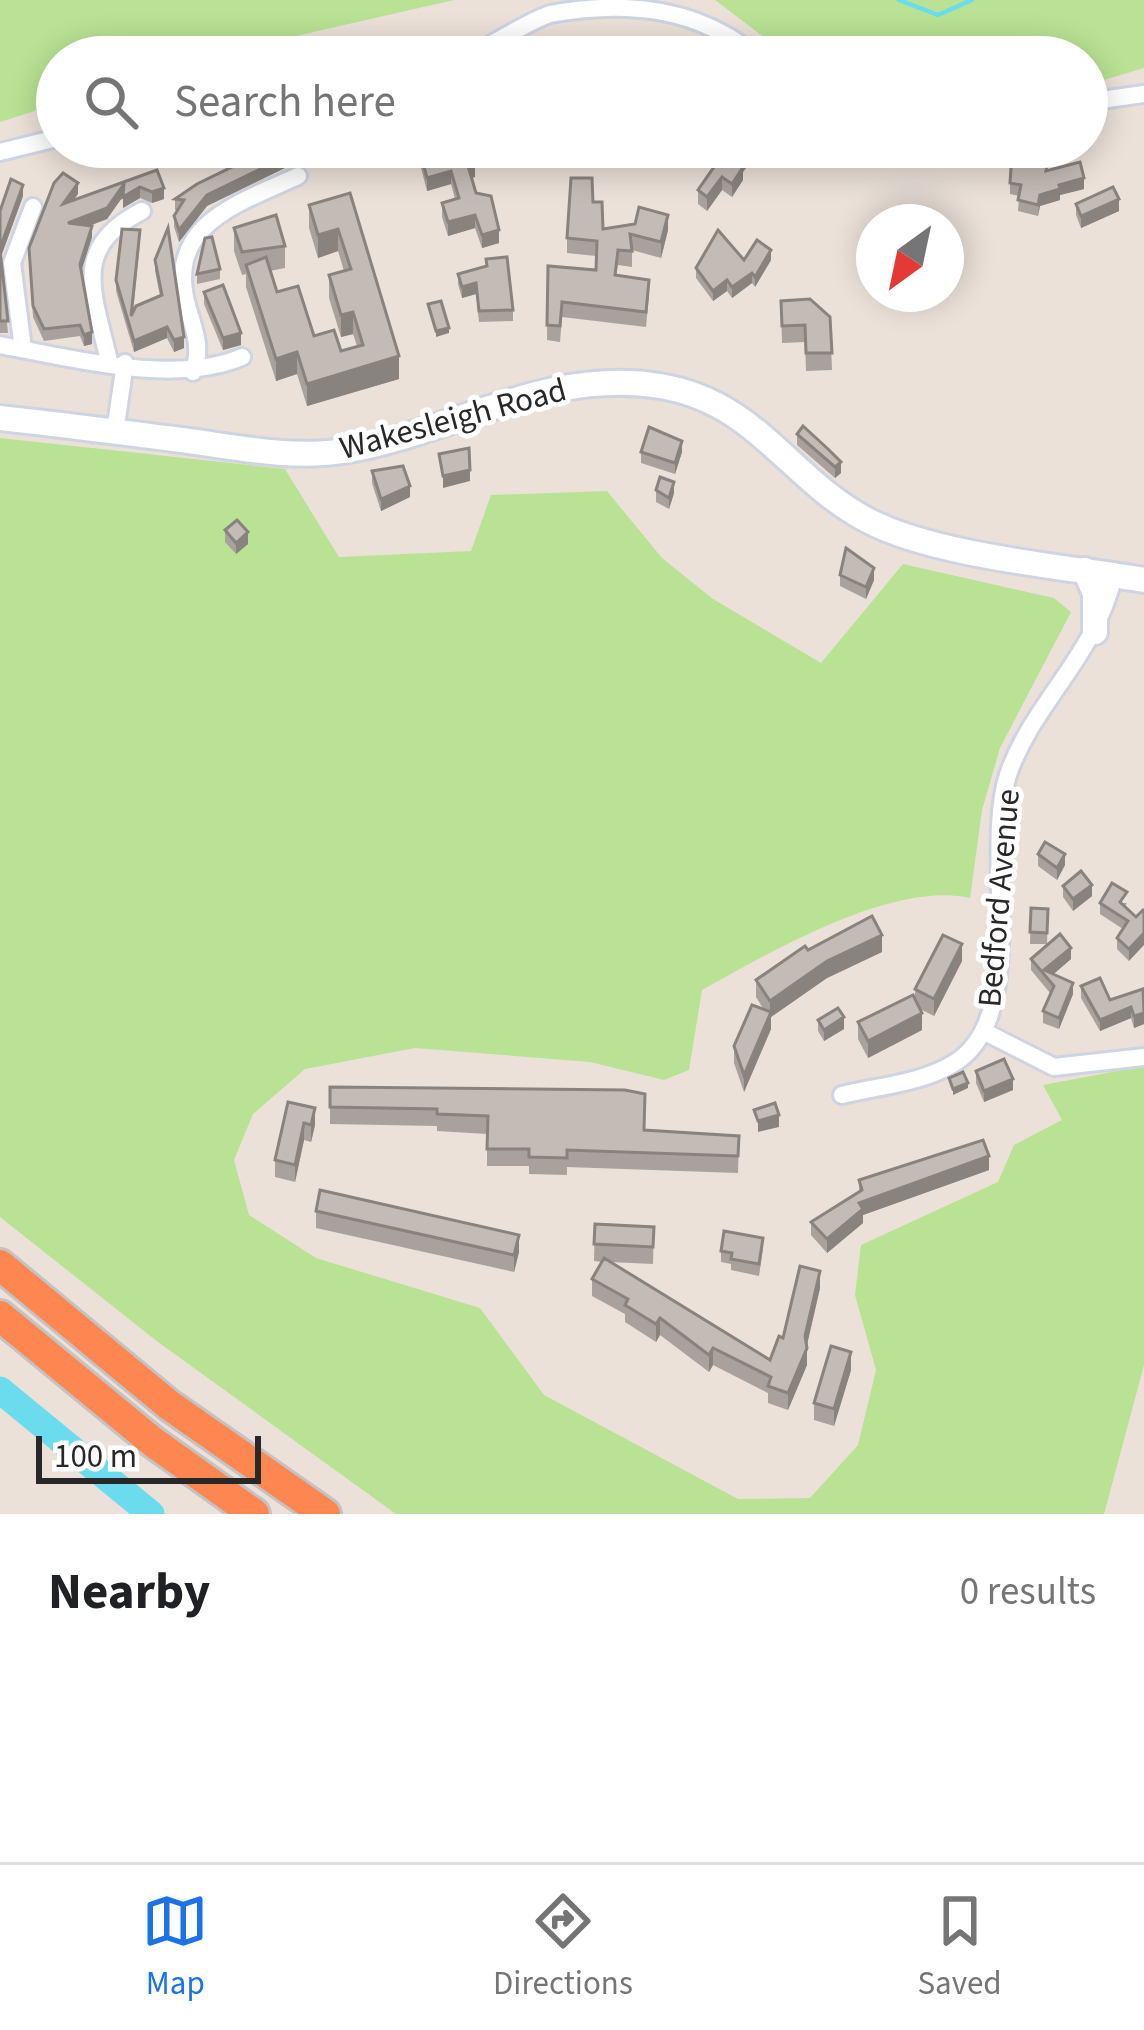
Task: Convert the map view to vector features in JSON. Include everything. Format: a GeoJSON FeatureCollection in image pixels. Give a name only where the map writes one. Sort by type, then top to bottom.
{"type":"FeatureCollection","features":[{"type":"Feature","properties":{"kind":"highway"},"geometry":{"type":"LineString","coordinates":[[0,1265],[169,1405],[325,1514]]}},
{"type":"Feature","properties":{"kind":"highway"},"geometry":{"type":"LineString","coordinates":[[0,1316],[153,1442],[254,1514]]}},
{"type":"Feature","properties":{"kind":"main road","name":"Wakesleigh Road"},"geometry":{"type":"LineString","coordinates":[[0,418],[311,454],[400,437],[519,396],[585,384],[656,385],[717,401],[744,417],[842,506],[875,525],[923,540],[1144,580]]}},
{"type":"Feature","properties":{"kind":"main road"},"geometry":{"type":"LineString","coordinates":[[1085,570],[1095,594],[1095,632]]}},
{"type":"Feature","properties":{"kind":"street"},"geometry":{"type":"LineString","coordinates":[[508,36],[547,15],[634,2],[684,10],[729,36]]}},
{"type":"Feature","properties":{"kind":"street"},"geometry":{"type":"LineString","coordinates":[[1108,99],[1144,94]]}},
{"type":"Feature","properties":{"kind":"street"},"geometry":{"type":"LineString","coordinates":[[0,152],[36,143]]}},
{"type":"Feature","properties":{"kind":"street"},"geometry":{"type":"LineString","coordinates":[[193,372],[199,348],[181,277],[188,250],[210,220],[298,176]]}},
{"type":"Feature","properties":{"kind":"street"},"geometry":{"type":"LineString","coordinates":[[23,349],[12,263],[33,207]]}},
{"type":"Feature","properties":{"kind":"street"},"geometry":{"type":"LineString","coordinates":[[116,432],[117,362],[94,293],[93,262],[107,231],[142,211]]}},
{"type":"Feature","properties":{"kind":"street"},"geometry":{"type":"LineString","coordinates":[[0,345],[193,372],[242,357]]}},
{"type":"Feature","properties":{"kind":"street","name":"Bedford Avenue"},"geometry":{"type":"LineString","coordinates":[[842,1095],[939,1071],[970,1050],[985,1032],[995,994],[1006,781],[1095,632],[1114,574]]}},
{"type":"Feature","properties":{"kind":"street","name":"Bedford Avenue"},"geometry":{"type":"LineString","coordinates":[[985,1032],[1054,1067],[1144,1057]]}},
{"type":"Feature","properties":{"kind":"green space"},"geometry":{"type":"Polygon","coordinates":[[[0,0],[454,0],[296,36],[36,36],[36,111],[0,122],[0,0]]]}},
{"type":"Feature","properties":{"kind":"green space"},"geometry":{"type":"Polygon","coordinates":[[[715,0],[1144,0],[1144,68],[1108,79],[1108,36],[762,36],[715,0]]]}},
{"type":"Feature","properties":{"kind":"green space"},"geometry":{"type":"Polygon","coordinates":[[[0,438],[285,469],[339,557],[471,551],[491,495],[607,491],[662,558],[713,599],[821,663],[903,564],[1054,598],[1071,612],[1000,748],[982,810],[970,898],[939,895],[870,909],[797,939],[702,990],[689,1070],[664,1080],[590,1062],[415,1048],[305,1069],[253,1114],[234,1160],[249,1215],[316,1258],[480,1308],[544,1395],[738,1499],[810,1498],[858,1445],[876,1370],[855,1295],[861,1245],[998,1182],[1014,1145],[1062,1120],[1043,1085],[1144,1066],[1144,1365],[1104,1514],[396,1514],[158,1342],[0,1217],[0,438]]]}},
{"type":"Feature","properties":{"kind":"building"},"geometry":{"type":"Polygon","coordinates":[[[230,168],[262,168],[207,195],[179,230],[174,216],[184,200],[175,199],[230,168]]]}},
{"type":"Feature","properties":{"kind":"building"},"geometry":{"type":"Polygon","coordinates":[[[424,168],[469,168],[476,193],[491,196],[499,230],[482,235],[475,215],[448,222],[442,203],[459,198],[451,171],[427,178],[424,168]]]}},
{"type":"Feature","properties":{"kind":"building"},"geometry":{"type":"Polygon","coordinates":[[[713,168],[742,168],[732,184],[722,177],[707,197],[698,190],[713,168]]]}},
{"type":"Feature","properties":{"kind":"building"},"geometry":{"type":"Polygon","coordinates":[[[1011,168],[1082,168],[1084,178],[1040,195],[1038,205],[1018,200],[1021,185],[1010,183],[1011,168]]]}},
{"type":"Feature","properties":{"kind":"building"},"geometry":{"type":"Polygon","coordinates":[[[157,170],[164,188],[152,192],[140,187],[123,197],[124,184],[107,208],[68,223],[92,226],[80,264],[92,332],[84,335],[80,325],[44,329],[33,306],[29,248],[54,183],[63,173],[78,183],[63,204],[157,170]]]}},
{"type":"Feature","properties":{"kind":"building"},"geometry":{"type":"Polygon","coordinates":[[[571,178],[592,178],[593,202],[602,202],[603,229],[635,224],[639,207],[668,215],[661,242],[630,234],[632,251],[618,250],[615,275],[649,280],[646,312],[562,302],[560,326],[547,325],[548,266],[596,270],[597,241],[567,238],[571,178]]]}},
{"type":"Feature","properties":{"kind":"building"},"geometry":{"type":"Polygon","coordinates":[[[11,179],[23,185],[0,248],[0,211],[11,179]]]}},
{"type":"Feature","properties":{"kind":"building"},"geometry":{"type":"Polygon","coordinates":[[[1113,187],[1119,199],[1081,216],[1076,204],[1113,187]]]}},
{"type":"Feature","properties":{"kind":"building"},"geometry":{"type":"Polygon","coordinates":[[[350,193],[399,356],[307,384],[297,352],[276,359],[246,265],[266,257],[277,292],[298,286],[314,336],[334,330],[341,351],[363,345],[353,312],[341,315],[329,275],[351,269],[338,229],[318,235],[309,205],[350,193]]]}},
{"type":"Feature","properties":{"kind":"building"},"geometry":{"type":"Polygon","coordinates":[[[276,215],[285,246],[242,252],[234,228],[276,215]]]}},
{"type":"Feature","properties":{"kind":"building"},"geometry":{"type":"Polygon","coordinates":[[[168,228],[184,337],[174,340],[167,327],[134,341],[116,280],[122,229],[140,230],[131,316],[136,306],[162,295],[155,260],[168,228]]]}},
{"type":"Feature","properties":{"kind":"building"},"geometry":{"type":"Polygon","coordinates":[[[718,230],[744,260],[757,240],[771,250],[755,277],[752,273],[732,287],[727,280],[713,291],[696,268],[718,230]]]}},
{"type":"Feature","properties":{"kind":"building"},"geometry":{"type":"Polygon","coordinates":[[[212,237],[220,269],[197,274],[205,238],[212,237]]]}},
{"type":"Feature","properties":{"kind":"building"},"geometry":{"type":"Polygon","coordinates":[[[0,250],[8,321],[0,321],[0,250]]]}},
{"type":"Feature","properties":{"kind":"building"},"geometry":{"type":"Polygon","coordinates":[[[507,257],[513,310],[479,311],[476,283],[462,287],[458,274],[487,266],[486,259],[507,257]]]}},
{"type":"Feature","properties":{"kind":"building"},"geometry":{"type":"Polygon","coordinates":[[[223,285],[241,333],[223,338],[204,292],[223,285]]]}},
{"type":"Feature","properties":{"kind":"building"},"geometry":{"type":"Polygon","coordinates":[[[810,299],[830,317],[832,353],[806,353],[805,325],[782,326],[781,301],[810,299]]]}},
{"type":"Feature","properties":{"kind":"building"},"geometry":{"type":"Polygon","coordinates":[[[441,301],[449,328],[436,331],[428,304],[441,301]]]}},
{"type":"Feature","properties":{"kind":"building"},"geometry":{"type":"Polygon","coordinates":[[[803,426],[841,462],[835,467],[797,434],[803,426]]]}},
{"type":"Feature","properties":{"kind":"building"},"geometry":{"type":"Polygon","coordinates":[[[649,427],[682,441],[675,463],[641,452],[649,427]]]}},
{"type":"Feature","properties":{"kind":"building"},"geometry":{"type":"Polygon","coordinates":[[[469,448],[470,470],[443,476],[439,454],[469,448]]]}},
{"type":"Feature","properties":{"kind":"building"},"geometry":{"type":"Polygon","coordinates":[[[403,466],[410,486],[381,499],[372,471],[403,466]]]}},
{"type":"Feature","properties":{"kind":"building"},"geometry":{"type":"Polygon","coordinates":[[[660,477],[674,482],[669,498],[656,490],[660,477]]]}},
{"type":"Feature","properties":{"kind":"building"},"geometry":{"type":"Polygon","coordinates":[[[237,520],[248,532],[236,543],[225,530],[237,520]]]}},
{"type":"Feature","properties":{"kind":"building"},"geometry":{"type":"Polygon","coordinates":[[[846,548],[874,568],[866,587],[840,575],[846,548]]]}},
{"type":"Feature","properties":{"kind":"building"},"geometry":{"type":"Polygon","coordinates":[[[1045,842],[1065,854],[1057,868],[1038,854],[1045,842]]]}},
{"type":"Feature","properties":{"kind":"building"},"geometry":{"type":"Polygon","coordinates":[[[1081,871],[1092,885],[1073,899],[1063,886],[1081,871]]]}},
{"type":"Feature","properties":{"kind":"building"},"geometry":{"type":"Polygon","coordinates":[[[1112,883],[1127,892],[1120,902],[1136,917],[1144,911],[1144,933],[1129,949],[1117,938],[1128,921],[1100,903],[1112,883]]]}},
{"type":"Feature","properties":{"kind":"building"},"geometry":{"type":"Polygon","coordinates":[[[1031,908],[1048,909],[1047,933],[1030,932],[1031,908]]]}},
{"type":"Feature","properties":{"kind":"building"},"geometry":{"type":"Polygon","coordinates":[[[872,916],[882,935],[827,961],[770,1001],[756,980],[805,946],[808,950],[872,916]]]}},
{"type":"Feature","properties":{"kind":"building"},"geometry":{"type":"Polygon","coordinates":[[[1060,934],[1071,948],[1044,970],[1073,983],[1059,1018],[1043,1011],[1054,986],[1031,959],[1060,934]]]}},
{"type":"Feature","properties":{"kind":"building"},"geometry":{"type":"Polygon","coordinates":[[[943,935],[962,944],[934,999],[915,989],[943,935]]]}},
{"type":"Feature","properties":{"kind":"building"},"geometry":{"type":"Polygon","coordinates":[[[1100,978],[1110,1000],[1143,989],[1144,1013],[1134,1016],[1131,1007],[1100,1020],[1081,986],[1100,978]]]}},
{"type":"Feature","properties":{"kind":"building"},"geometry":{"type":"Polygon","coordinates":[[[913,995],[922,1013],[868,1041],[858,1022],[913,995]]]}},
{"type":"Feature","properties":{"kind":"building"},"geometry":{"type":"Polygon","coordinates":[[[752,1005],[771,1012],[744,1075],[734,1046],[752,1005]]]}},
{"type":"Feature","properties":{"kind":"building"},"geometry":{"type":"Polygon","coordinates":[[[838,1008],[844,1017],[824,1030],[818,1020],[838,1008]]]}},
{"type":"Feature","properties":{"kind":"building"},"geometry":{"type":"Polygon","coordinates":[[[1004,1059],[1013,1079],[984,1091],[976,1071],[1004,1059]]]}},
{"type":"Feature","properties":{"kind":"building"},"geometry":{"type":"Polygon","coordinates":[[[963,1072],[968,1083],[953,1089],[949,1078],[963,1072]]]}},
{"type":"Feature","properties":{"kind":"building"},"geometry":{"type":"Polygon","coordinates":[[[330,1087],[625,1090],[645,1094],[644,1130],[739,1136],[738,1156],[567,1150],[567,1158],[529,1157],[529,1149],[487,1149],[488,1116],[437,1114],[437,1109],[330,1107],[330,1087]]]}},
{"type":"Feature","properties":{"kind":"building"},"geometry":{"type":"Polygon","coordinates":[[[288,1102],[315,1108],[311,1125],[304,1123],[295,1165],[275,1160],[288,1102]]]}},
{"type":"Feature","properties":{"kind":"building"},"geometry":{"type":"Polygon","coordinates":[[[775,1103],[779,1115],[758,1121],[754,1110],[775,1103]]]}},
{"type":"Feature","properties":{"kind":"building"},"geometry":{"type":"Polygon","coordinates":[[[983,1140],[989,1156],[859,1203],[863,1209],[827,1239],[811,1222],[862,1190],[859,1180],[983,1140]]]}},
{"type":"Feature","properties":{"kind":"building"},"geometry":{"type":"Polygon","coordinates":[[[320,1190],[519,1235],[514,1255],[316,1211],[320,1190]]]}},
{"type":"Feature","properties":{"kind":"building"},"geometry":{"type":"Polygon","coordinates":[[[595,1224],[654,1227],[653,1247],[594,1244],[595,1224]]]}},
{"type":"Feature","properties":{"kind":"building"},"geometry":{"type":"Polygon","coordinates":[[[724,1231],[763,1238],[759,1264],[731,1259],[732,1253],[721,1251],[724,1231]]]}},
{"type":"Feature","properties":{"kind":"building"},"geometry":{"type":"Polygon","coordinates":[[[604,1258],[770,1360],[779,1336],[783,1338],[800,1266],[820,1271],[805,1336],[807,1348],[788,1393],[768,1386],[771,1377],[713,1348],[709,1355],[660,1318],[656,1324],[625,1305],[628,1299],[592,1279],[604,1258]]]}},
{"type":"Feature","properties":{"kind":"building"},"geometry":{"type":"Polygon","coordinates":[[[831,1346],[851,1352],[834,1409],[814,1403],[831,1346]]]}},
{"type":"Feature","properties":{"kind":"waterway"},"geometry":{"type":"LineString","coordinates":[[899,0],[938,15],[972,0]]}},
{"type":"Feature","properties":{"kind":"waterway"},"geometry":{"type":"LineString","coordinates":[[0,1390],[151,1514]]}}]}
